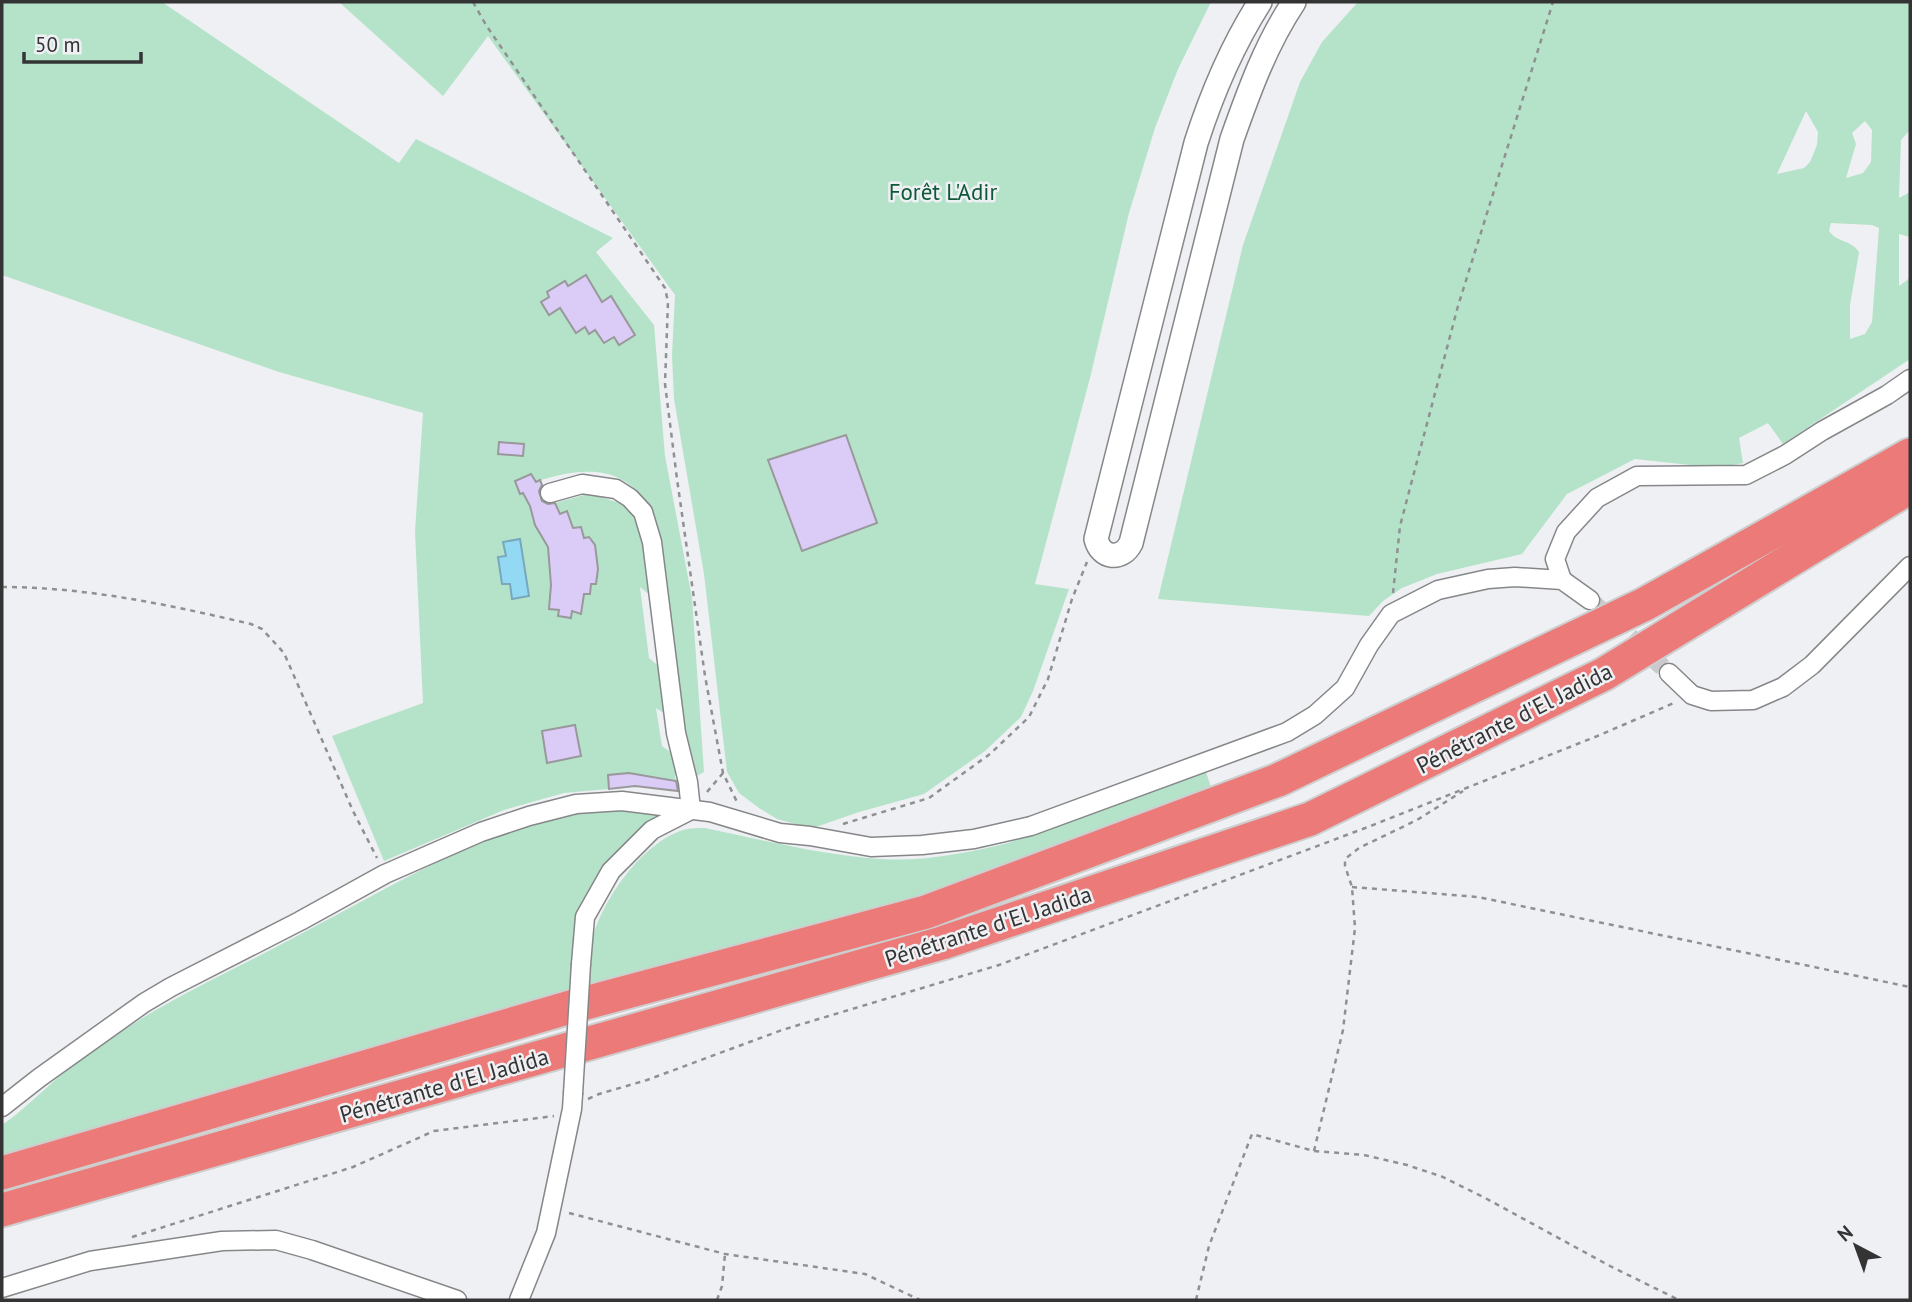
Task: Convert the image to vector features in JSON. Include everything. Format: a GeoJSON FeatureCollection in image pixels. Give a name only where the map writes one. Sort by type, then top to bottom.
{"type":"FeatureCollection","features":[{"type":"Feature","properties":{"kind":"highway","name":"Pénétrante d'El Jadida"},"geometry":{"type":"LineString","coordinates":[[2,1173],[567,1008],[926,912],[978,893],[1278,780],[1645,604],[1910,455]]}},
{"type":"Feature","properties":{"kind":"highway","name":"Pénétrante d'El Jadida"},"geometry":{"type":"LineString","coordinates":[[2,1210],[942,943],[1310,819],[1604,674],[1910,487]]}},
{"type":"Feature","properties":{"kind":"street"},"geometry":{"type":"LineString","coordinates":[[1260,2],[1226,63],[1209,102],[1196,143],[1096,539],[1098,547],[1112,556],[1120,555],[1131,543],[1232,139],[1267,49],[1294,2]]}},
{"type":"Feature","properties":{"kind":"street"},"geometry":{"type":"LineString","coordinates":[[1562,580],[1555,559],[1562,541],[1566,532],[1597,498],[1637,476],[1746,475],[1785,456],[1910,379]]}},
{"type":"Feature","properties":{"kind":"street"},"geometry":{"type":"LineString","coordinates":[[550,493],[582,484],[616,489],[630,498],[646,519],[652,542],[676,733],[688,782],[691,810]]}},
{"type":"Feature","properties":{"kind":"street"},"geometry":{"type":"LineString","coordinates":[[1669,673],[1692,695],[1710,701],[1753,700],[1783,687],[1812,665],[1910,566]]}},
{"type":"Feature","properties":{"kind":"street"},"geometry":{"type":"LineString","coordinates":[[2,1107],[144,1003],[385,874],[481,832],[576,804],[621,801],[710,813],[780,833],[871,847],[922,845],[986,836],[1031,826],[1287,732],[1315,715],[1345,688],[1369,645],[1391,614],[1438,590],[1489,579],[1515,577],[1562,580],[1590,600]]}},
{"type":"Feature","properties":{"kind":"street"},"geometry":{"type":"LineString","coordinates":[[519,1300],[539,1255],[573,1102],[585,917],[611,872],[652,830],[691,810]]}},
{"type":"Feature","properties":{"kind":"street"},"geometry":{"type":"LineString","coordinates":[[2,1288],[102,1259],[222,1241],[276,1240],[457,1300]]}},
{"type":"Feature","properties":{"kind":"path"},"geometry":{"type":"LineString","coordinates":[[473,2],[665,288],[668,302],[665,384],[705,676],[723,774],[748,824]]}},
{"type":"Feature","properties":{"kind":"path"},"geometry":{"type":"LineString","coordinates":[[1391,614],[1400,526],[1431,406],[1458,306],[1553,2]]}},
{"type":"Feature","properties":{"kind":"path"},"geometry":{"type":"LineString","coordinates":[[810,836],[929,798],[990,754],[1029,718],[1048,679],[1072,598],[1096,539]]}},
{"type":"Feature","properties":{"kind":"path"},"geometry":{"type":"LineString","coordinates":[[2,587],[50,589],[150,602],[251,624],[262,629],[284,653],[353,811],[385,874]]}},
{"type":"Feature","properties":{"kind":"path"},"geometry":{"type":"LineString","coordinates":[[122,1242],[180,1220],[353,1167],[434,1131],[559,1116],[573,1102],[647,1080],[782,1030],[999,965],[1356,832],[1600,735],[1692,695]]}},
{"type":"Feature","properties":{"kind":"path"},"geometry":{"type":"LineString","coordinates":[[1314,1151],[1343,1030],[1355,929],[1352,887],[1345,859],[1417,820],[1469,787]]}},
{"type":"Feature","properties":{"kind":"path"},"geometry":{"type":"LineString","coordinates":[[1352,887],[1478,897],[1910,987]]}},
{"type":"Feature","properties":{"kind":"path"},"geometry":{"type":"LineString","coordinates":[[1196,1300],[1209,1246],[1252,1134],[1314,1151],[1364,1155],[1408,1165],[1443,1177],[1679,1300]]}},
{"type":"Feature","properties":{"kind":"path"},"geometry":{"type":"LineString","coordinates":[[551,1208],[725,1254],[865,1274],[920,1300]]}},
{"type":"Feature","properties":{"kind":"path"},"geometry":{"type":"LineString","coordinates":[[717,1300],[722,1286],[725,1254]]}},
{"type":"Feature","properties":{"kind":"green space"},"geometry":{"type":"Polygon","coordinates":[[[2,2],[162,2],[399,163],[416,139],[613,238],[596,252],[654,325],[665,456],[692,598],[704,772],[693,778],[683,744],[650,510],[629,484],[603,473],[573,473],[541,480],[545,491],[549,489],[555,503],[584,495],[595,495],[622,504],[641,525],[651,596],[640,587],[649,658],[661,668],[667,715],[656,708],[662,746],[676,756],[675,778],[681,786],[673,791],[663,789],[664,778],[629,773],[609,789],[564,793],[504,810],[384,861],[332,736],[423,703],[415,531],[423,413],[279,372],[2,275],[2,2]]]}},
{"type":"Feature","properties":{"kind":"green space","name":"Forêt L'Adir"},"geometry":{"type":"Polygon","coordinates":[[[339,2],[1211,2],[1178,69],[1155,128],[1129,213],[1090,378],[1035,584],[1069,589],[1033,691],[1021,717],[985,751],[924,794],[816,827],[777,819],[739,793],[727,772],[704,574],[674,399],[672,355],[675,295],[488,36],[443,96],[339,2]]]}},
{"type":"Feature","properties":{"kind":"green space"},"geometry":{"type":"Polygon","coordinates":[[[1358,2],[1910,2],[1910,130],[1901,140],[1899,198],[1910,192],[1910,237],[1899,234],[1899,286],[1910,278],[1910,359],[1783,444],[1768,423],[1739,438],[1743,463],[1728,466],[1690,465],[1635,459],[1567,494],[1522,554],[1437,574],[1402,588],[1383,601],[1369,616],[1158,599],[1243,245],[1300,82],[1322,42],[1358,2]],[[1806,111],[1777,174],[1804,168],[1810,162],[1817,145],[1818,132],[1806,111]],[[1865,121],[1852,133],[1856,144],[1846,178],[1863,173],[1871,162],[1872,130],[1865,121]],[[1831,223],[1829,231],[1859,252],[1850,305],[1850,339],[1865,334],[1872,322],[1879,228],[1872,225],[1831,223]]]}},
{"type":"Feature","properties":{"kind":"green space"},"geometry":{"type":"Polygon","coordinates":[[[1206,772],[1214,796],[962,890],[590,995],[592,940],[614,891],[653,847],[683,830],[705,828],[858,857],[896,860],[929,858],[1008,843],[1206,772]]]}},
{"type":"Feature","properties":{"kind":"green space"},"geometry":{"type":"Polygon","coordinates":[[[631,807],[662,814],[583,905],[574,930],[569,999],[2,1164],[2,1125],[80,1060],[169,1003],[459,853],[542,822],[586,812],[631,807]]]}},
{"type":"Feature","properties":{"kind":"water"},"geometry":{"type":"Polygon","coordinates":[[[520,539],[529,596],[512,599],[510,584],[502,584],[498,557],[506,556],[503,542],[520,539]]]}},
{"type":"Feature","properties":{"kind":"building"},"geometry":{"type":"Polygon","coordinates":[[[586,275],[602,302],[611,296],[635,335],[619,345],[614,337],[604,343],[595,330],[589,334],[585,327],[576,333],[560,308],[549,315],[541,302],[549,297],[547,292],[565,281],[568,286],[586,275]]]}},
{"type":"Feature","properties":{"kind":"building"},"geometry":{"type":"Polygon","coordinates":[[[846,435],[877,523],[802,551],[768,460],[846,435]]]}},
{"type":"Feature","properties":{"kind":"building"},"geometry":{"type":"Polygon","coordinates":[[[499,442],[524,444],[523,456],[498,454],[499,442]]]}},
{"type":"Feature","properties":{"kind":"building"},"geometry":{"type":"Polygon","coordinates":[[[531,474],[536,482],[540,480],[542,501],[555,503],[560,514],[567,511],[573,528],[581,527],[584,538],[589,537],[595,545],[598,569],[596,584],[591,584],[590,594],[584,594],[581,614],[572,611],[571,618],[558,616],[559,610],[549,609],[551,585],[548,547],[535,525],[530,506],[523,493],[520,494],[515,481],[531,474]]]}},
{"type":"Feature","properties":{"kind":"building"},"geometry":{"type":"Polygon","coordinates":[[[575,725],[581,756],[547,763],[542,731],[575,725]]]}},
{"type":"Feature","properties":{"kind":"building"},"geometry":{"type":"Polygon","coordinates":[[[629,773],[676,781],[678,791],[635,786],[609,789],[608,775],[629,773]]]}},
{"type":"Feature","properties":{"kind":"tunnel"},"geometry":{"type":"LineString","coordinates":[[1590,600],[1669,673]]}}]}
